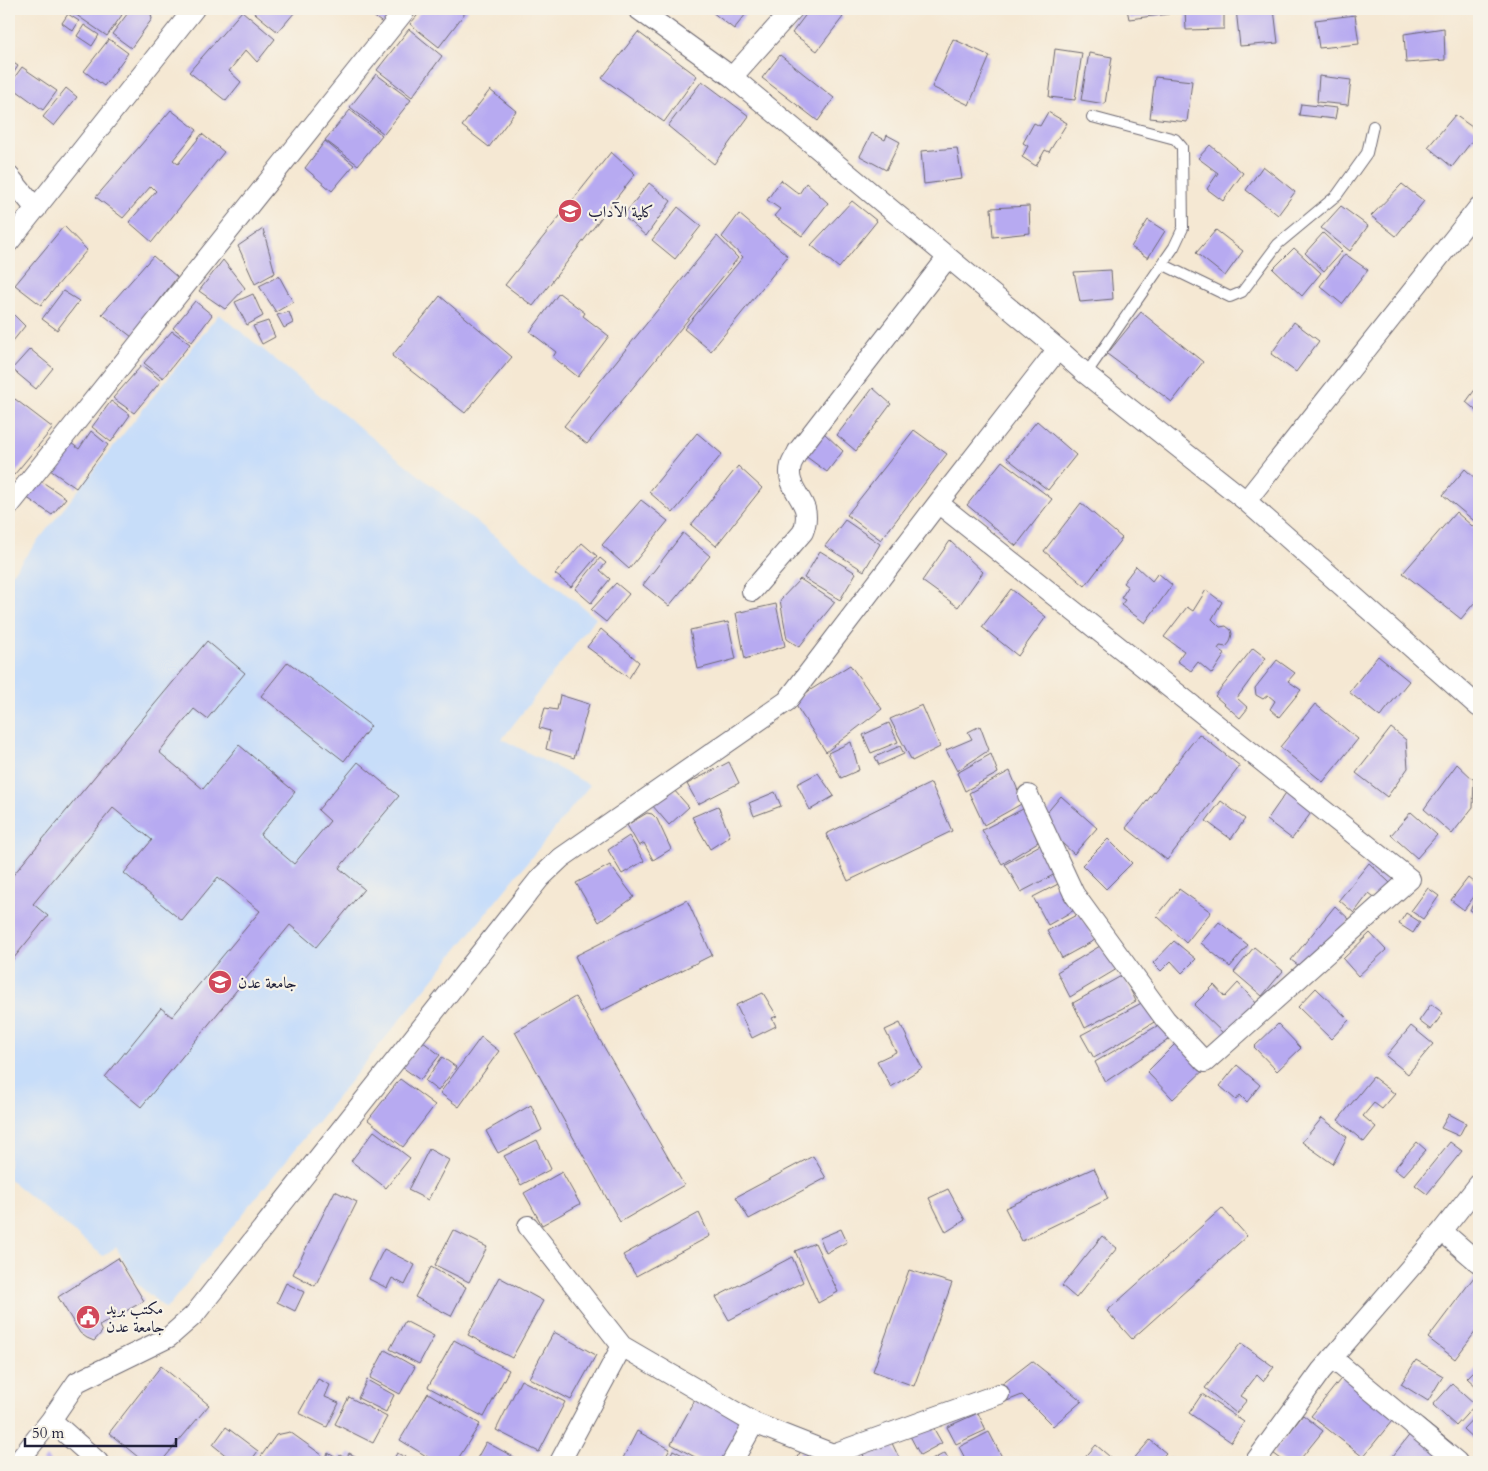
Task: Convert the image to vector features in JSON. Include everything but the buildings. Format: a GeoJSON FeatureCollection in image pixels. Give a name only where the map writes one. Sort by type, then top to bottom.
{"type":"FeatureCollection","features":[{"type":"Feature","properties":{"kind":"street"},"geometry":{"type":"LineString","coordinates":[[9,506],[406,9]]}},
{"type":"Feature","properties":{"kind":"street"},"geometry":{"type":"LineString","coordinates":[[638,9],[732,77],[1086,374],[1246,501],[1479,707]]}},
{"type":"Feature","properties":{"kind":"street"},"geometry":{"type":"LineString","coordinates":[[732,77],[793,9]]}},
{"type":"Feature","properties":{"kind":"street"},"geometry":{"type":"LineString","coordinates":[[9,242],[190,10]]}},
{"type":"Feature","properties":{"kind":"street"},"geometry":{"type":"LineString","coordinates":[[9,176],[36,209]]}},
{"type":"Feature","properties":{"kind":"street"},"geometry":{"type":"LineString","coordinates":[[1246,501],[1479,206]]}},
{"type":"Feature","properties":{"kind":"street"},"geometry":{"type":"LineString","coordinates":[[752,591],[803,532],[806,522],[805,509],[794,490],[790,477],[791,465],[798,452],[948,257]]}},
{"type":"Feature","properties":{"kind":"street"},"geometry":{"type":"LineString","coordinates":[[18,1462],[51,1420],[77,1382],[169,1337],[194,1315],[540,878],[562,858],[788,701],[1058,349]]}},
{"type":"Feature","properties":{"kind":"street"},"geometry":{"type":"LineString","coordinates":[[938,503],[1410,879],[1205,1062],[1165,1019],[1074,894],[1028,795]]}},
{"type":"Feature","properties":{"kind":"street"},"geometry":{"type":"LineString","coordinates":[[1255,1462],[1332,1358],[1442,1231],[1479,1184]]}},
{"type":"Feature","properties":{"kind":"street"},"geometry":{"type":"LineString","coordinates":[[528,1226],[622,1346],[754,1423],[836,1458],[998,1394]]}},
{"type":"Feature","properties":{"kind":"street"},"geometry":{"type":"LineString","coordinates":[[1442,1231],[1479,1263]]}},
{"type":"Feature","properties":{"kind":"street"},"geometry":{"type":"LineString","coordinates":[[560,1462],[622,1346]]}},
{"type":"Feature","properties":{"kind":"street"},"geometry":{"type":"LineString","coordinates":[[1332,1358],[1457,1462]]}},
{"type":"Feature","properties":{"kind":"street"},"geometry":{"type":"LineString","coordinates":[[51,1420],[98,1462]]}},
{"type":"Feature","properties":{"kind":"street"},"geometry":{"type":"LineString","coordinates":[[732,1462],[754,1423]]}},
{"type":"Feature","properties":{"kind":"lane"},"geometry":{"type":"LineString","coordinates":[[1086,374],[1174,247],[1183,228],[1182,146],[1175,139],[1092,117]]}},
{"type":"Feature","properties":{"kind":"lane"},"geometry":{"type":"LineString","coordinates":[[1162,264],[1230,297],[1242,292],[1278,244],[1337,195],[1367,152],[1372,126]]}},
{"type":"Feature","properties":{"kind":"shaded area","name":"جامعة عدن"},"geometry":{"type":"Polygon","coordinates":[[[219,314],[596,618],[502,739],[590,785],[166,1309],[137,1284],[116,1247],[103,1256],[9,1179],[9,577],[219,314]]]}},
{"type":"Feature","properties":{"kind":"place","name":"كلية الآداب"},"geometry":{"type":"Point","coordinates":[570,211]}},
{"type":"Feature","properties":{"kind":"place","name":"جامعة عدن"},"geometry":{"type":"Point","coordinates":[220,982]}},
{"type":"Feature","properties":{"kind":"place","name":"مكتب بريد جامعة عدن"},"geometry":{"type":"Point","coordinates":[88,1317]}}]}
